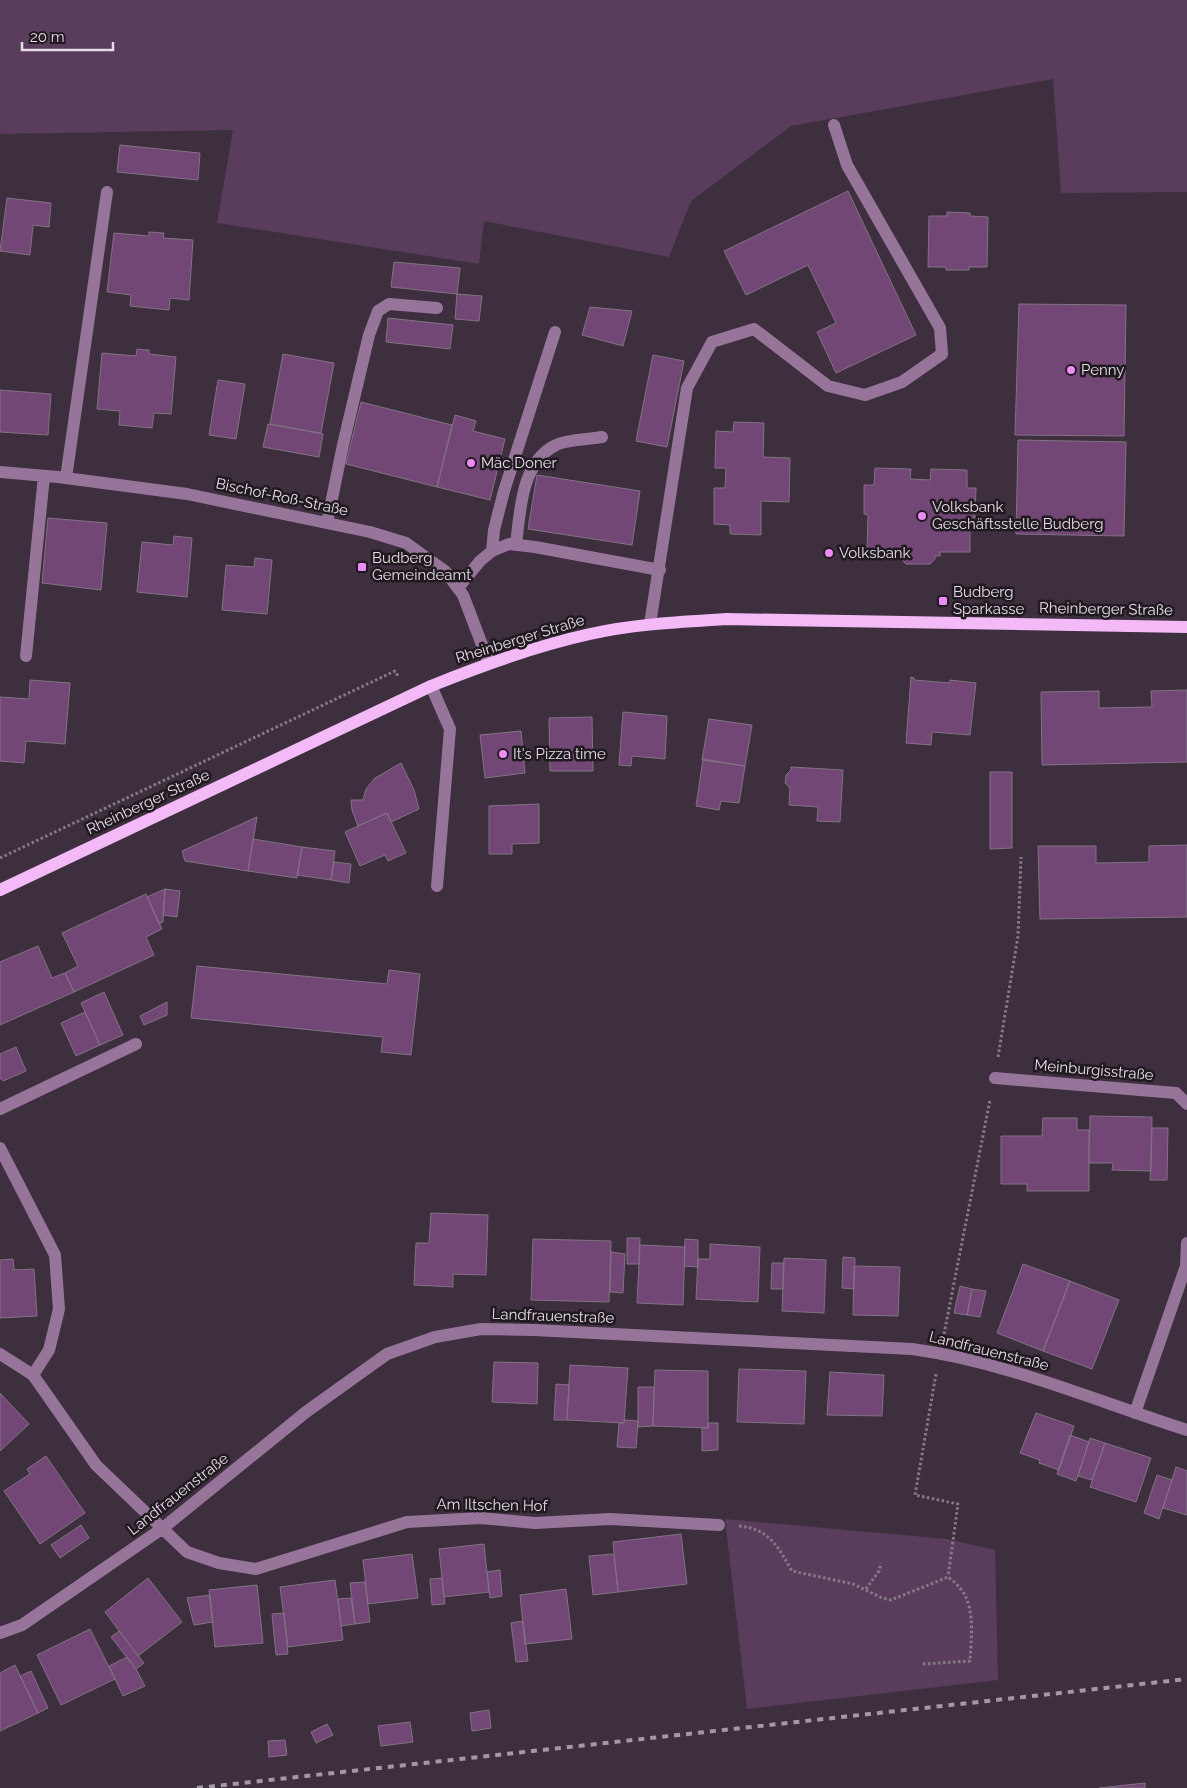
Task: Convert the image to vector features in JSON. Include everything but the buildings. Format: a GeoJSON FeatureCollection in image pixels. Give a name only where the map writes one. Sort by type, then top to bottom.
{"type":"FeatureCollection","features":[{"type":"Feature","properties":{"kind":"main road","name":"Rheinberger Straße"},"geometry":{"type":"LineString","coordinates":[[0,890],[431,686],[489,663],[590,634],[650,624],[726,619],[1187,627]]}},
{"type":"Feature","properties":{"kind":"street"},"geometry":{"type":"LineString","coordinates":[[650,624],[660,570],[687,388],[712,342],[754,329],[828,386],[864,395],[902,382],[942,354],[940,328],[847,165],[834,125]]}},
{"type":"Feature","properties":{"kind":"street"},"geometry":{"type":"LineString","coordinates":[[66,478],[107,192]]}},
{"type":"Feature","properties":{"kind":"street"},"geometry":{"type":"LineString","coordinates":[[327,523],[349,417],[369,335],[378,311],[389,304],[437,308]]}},
{"type":"Feature","properties":{"kind":"street"},"geometry":{"type":"LineString","coordinates":[[492,551],[494,530],[504,490],[555,332]]}},
{"type":"Feature","properties":{"kind":"street"},"geometry":{"type":"LineString","coordinates":[[516,545],[522,498],[528,476],[538,459],[556,444],[602,437]]}},
{"type":"Feature","properties":{"kind":"street","name":"Bischof-Roß-Straße"},"geometry":{"type":"LineString","coordinates":[[0,472],[66,478],[187,494],[370,532],[406,543],[445,571],[464,595],[489,663]]}},
{"type":"Feature","properties":{"kind":"street"},"geometry":{"type":"LineString","coordinates":[[26,656],[44,476]]}},
{"type":"Feature","properties":{"kind":"street"},"geometry":{"type":"LineString","coordinates":[[458,588],[480,561],[492,551],[509,544],[660,570]]}},
{"type":"Feature","properties":{"kind":"street"},"geometry":{"type":"LineString","coordinates":[[431,686],[450,729],[437,886]]}},
{"type":"Feature","properties":{"kind":"street"},"geometry":{"type":"LineString","coordinates":[[0,1109],[136,1044]]}},
{"type":"Feature","properties":{"kind":"street","name":"Meinburgisstraße"},"geometry":{"type":"LineString","coordinates":[[995,1078],[1176,1093],[1187,1104]]}},
{"type":"Feature","properties":{"kind":"street"},"geometry":{"type":"LineString","coordinates":[[0,1148],[55,1255],[60,1309],[48,1350],[33,1375],[0,1354]]}},
{"type":"Feature","properties":{"kind":"street"},"geometry":{"type":"LineString","coordinates":[[1135,1413],[1186,1266],[1187,1243]]}},
{"type":"Feature","properties":{"kind":"street","name":"Landfrauenstraße"},"geometry":{"type":"LineString","coordinates":[[0,1633],[22,1625],[163,1528],[306,1412],[387,1354],[435,1338],[481,1329],[912,1349],[940,1353],[1036,1378],[1187,1430]]}},
{"type":"Feature","properties":{"kind":"street","name":"Am Iltschen Hof"},"geometry":{"type":"LineString","coordinates":[[33,1375],[96,1465],[187,1552],[219,1564],[256,1569],[407,1522],[481,1518],[535,1523],[610,1519],[719,1525]]}},
{"type":"Feature","properties":{"kind":"path"},"geometry":{"type":"LineString","coordinates":[[0,858],[395,670],[408,696]]}},
{"type":"Feature","properties":{"kind":"path"},"geometry":{"type":"LineString","coordinates":[[948,1577],[958,1504],[915,1495],[940,1353],[995,1078],[1018,936],[1021,857]]}},
{"type":"Feature","properties":{"kind":"path"},"geometry":{"type":"LineString","coordinates":[[719,1525],[751,1527],[765,1533],[776,1545],[792,1571],[853,1584],[882,1598],[891,1600],[948,1577]]}},
{"type":"Feature","properties":{"kind":"path"},"geometry":{"type":"LineString","coordinates":[[866,1589],[879,1571],[881,1563]]}},
{"type":"Feature","properties":{"kind":"path"},"geometry":{"type":"LineString","coordinates":[[923,1664],[970,1661],[971,1618],[968,1601],[961,1588],[948,1577]]}},
{"type":"Feature","properties":{"kind":"shaded area"},"geometry":{"type":"Polygon","coordinates":[[[0,0],[1187,0],[1187,192],[1061,193],[1053,79],[791,126],[691,201],[669,257],[484,221],[479,264],[217,223],[233,130],[0,134],[0,0]]]}},
{"type":"Feature","properties":{"kind":"shaded area"},"geometry":{"type":"Polygon","coordinates":[[[725,1519],[947,1539],[995,1550],[998,1680],[747,1709],[725,1519]]]}},
{"type":"Feature","properties":{"kind":"railway"},"geometry":{"type":"LineString","coordinates":[[197,1788],[1187,1679]]}},
{"type":"Feature","properties":{"kind":"place","name":"Penny"},"geometry":{"type":"Point","coordinates":[1071,370]}},
{"type":"Feature","properties":{"kind":"place","name":"Mäc Doner"},"geometry":{"type":"Point","coordinates":[471,463]}},
{"type":"Feature","properties":{"kind":"place","name":"Volksbank Geschäftsstelle Budberg"},"geometry":{"type":"Point","coordinates":[922,516]}},
{"type":"Feature","properties":{"kind":"place","name":"Volksbank"},"geometry":{"type":"Point","coordinates":[829,553]}},
{"type":"Feature","properties":{"kind":"place","name":"Budberg Gemeindeamt"},"geometry":{"type":"Point","coordinates":[362,567]}},
{"type":"Feature","properties":{"kind":"place","name":"Budberg Sparkasse"},"geometry":{"type":"Point","coordinates":[943,601]}},
{"type":"Feature","properties":{"kind":"place","name":"It's Pizza time"},"geometry":{"type":"Point","coordinates":[503,754]}}]}
